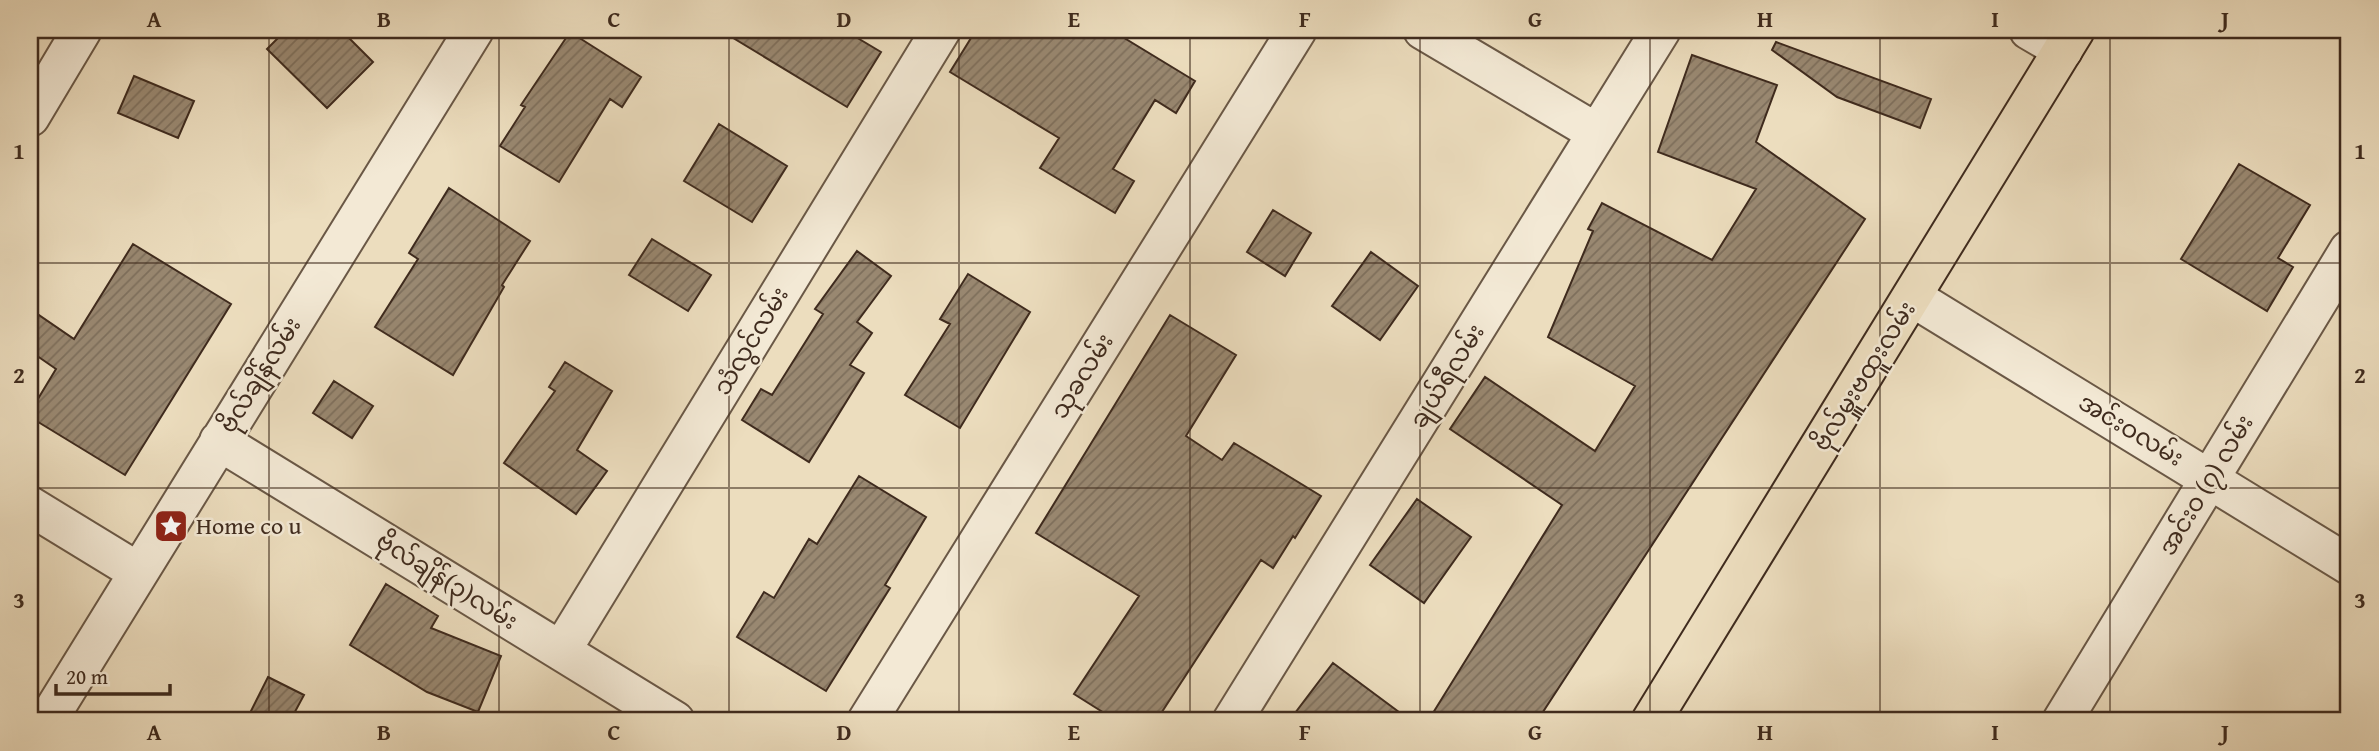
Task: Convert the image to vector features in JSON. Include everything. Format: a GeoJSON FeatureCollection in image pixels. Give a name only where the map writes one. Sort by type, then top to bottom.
{"type":"FeatureCollection","features":[{"type":"Feature","properties":{"kind":"main road","name":"ဗိုလ်မှူးဗထူးလမ်း"},"geometry":{"type":"LineString","coordinates":[[1651,721],[2069,40]]}},
{"type":"Feature","properties":{"kind":"street"},"geometry":{"type":"LineString","coordinates":[[32,109],[82,30]]}},
{"type":"Feature","properties":{"kind":"street","name":"ဗိုလ်ချိန်လမ်း"},"geometry":{"type":"LineString","coordinates":[[62,716],[138,572],[474,30]]}},
{"type":"Feature","properties":{"kind":"street","name":"သံလွင်လမ်း"},"geometry":{"type":"LineString","coordinates":[[561,651],[941,30]]}},
{"type":"Feature","properties":{"kind":"street","name":"သုခလမ်း"},"geometry":{"type":"LineString","coordinates":[[867,721],[1297,30]]}},
{"type":"Feature","properties":{"kind":"street"},"geometry":{"type":"LineString","coordinates":[[1423,30],[1597,133]]}},
{"type":"Feature","properties":{"kind":"street","name":"ချယ်ရီလမ်း"},"geometry":{"type":"LineString","coordinates":[[1232,721],[1661,30]]}},
{"type":"Feature","properties":{"kind":"street"},"geometry":{"type":"LineString","coordinates":[[2029,30],[2069,40]]}},
{"type":"Feature","properties":{"kind":"street","name":"အင်းဝ (၇) လမ်း"},"geometry":{"type":"LineString","coordinates":[[2062,721],[2349,250]]}},
{"type":"Feature","properties":{"kind":"street","name":"အင်းဝလမ်း"},"geometry":{"type":"LineString","coordinates":[[1912,297],[2349,565]]}},
{"type":"Feature","properties":{"kind":"street","name":"ဗိုလ်ချိန်(၃)လမ်း"},"geometry":{"type":"LineString","coordinates":[[219,441],[676,721]]}},
{"type":"Feature","properties":{"kind":"street"},"geometry":{"type":"LineString","coordinates":[[30,506],[138,572]]}},
{"type":"Feature","properties":{"kind":"building"},"geometry":{"type":"Polygon","coordinates":[[[286,30],[341,30],[373,62],[327,108],[267,49],[286,30]]]}},
{"type":"Feature","properties":{"kind":"building"},"geometry":{"type":"Polygon","coordinates":[[[720,30],[844,30],[881,52],[847,107],[720,30]]]}},
{"type":"Feature","properties":{"kind":"building"},"geometry":{"type":"Polygon","coordinates":[[[976,30],[1111,30],[1195,81],[1176,113],[1155,100],[1113,169],[1134,181],[1115,213],[1040,168],[1059,138],[950,72],[976,30]]]}},
{"type":"Feature","properties":{"kind":"building"},"geometry":{"type":"Polygon","coordinates":[[[570,32],[641,77],[622,107],[610,99],[559,182],[500,146],[525,107],[521,105],[570,32]]]}},
{"type":"Feature","properties":{"kind":"building"},"geometry":{"type":"Polygon","coordinates":[[[1776,42],[1931,99],[1920,128],[1837,97],[1772,50],[1776,42]]]}},
{"type":"Feature","properties":{"kind":"building"},"geometry":{"type":"Polygon","coordinates":[[[1692,55],[1777,85],[1756,142],[1865,219],[1537,721],[1428,721],[1562,505],[1450,429],[1485,377],[1595,451],[1635,386],[1548,337],[1593,231],[1588,229],[1602,203],[1712,260],[1756,189],[1658,152],[1692,55]]]}},
{"type":"Feature","properties":{"kind":"building"},"geometry":{"type":"Polygon","coordinates":[[[134,76],[194,101],[178,138],[118,113],[134,76]]]}},
{"type":"Feature","properties":{"kind":"building"},"geometry":{"type":"Polygon","coordinates":[[[719,124],[787,166],[752,222],[684,181],[719,124]]]}},
{"type":"Feature","properties":{"kind":"building"},"geometry":{"type":"Polygon","coordinates":[[[2239,164],[2310,205],[2278,258],[2293,267],[2267,311],[2181,259],[2239,164]]]}},
{"type":"Feature","properties":{"kind":"building"},"geometry":{"type":"Polygon","coordinates":[[[449,188],[530,241],[502,285],[504,287],[453,375],[375,327],[418,259],[409,253],[449,188]]]}},
{"type":"Feature","properties":{"kind":"building"},"geometry":{"type":"Polygon","coordinates":[[[1273,210],[1311,233],[1285,276],[1247,252],[1273,210]]]}},
{"type":"Feature","properties":{"kind":"building"},"geometry":{"type":"Polygon","coordinates":[[[652,239],[711,275],[688,311],[629,275],[652,239]]]}},
{"type":"Feature","properties":{"kind":"building"},"geometry":{"type":"Polygon","coordinates":[[[133,244],[231,304],[125,475],[30,417],[30,412],[56,369],[30,351],[30,309],[74,339],[133,244]]]}},
{"type":"Feature","properties":{"kind":"building"},"geometry":{"type":"Polygon","coordinates":[[[857,251],[891,276],[857,322],[872,333],[850,365],[864,373],[809,462],[742,420],[761,389],[772,395],[823,314],[815,309],[857,251]]]}},
{"type":"Feature","properties":{"kind":"building"},"geometry":{"type":"Polygon","coordinates":[[[1371,252],[1418,286],[1380,340],[1332,306],[1371,252]]]}},
{"type":"Feature","properties":{"kind":"building"},"geometry":{"type":"Polygon","coordinates":[[[968,274],[1030,312],[960,428],[905,395],[950,324],[940,319],[968,274]]]}},
{"type":"Feature","properties":{"kind":"building"},"geometry":{"type":"Polygon","coordinates":[[[1170,315],[1236,355],[1186,436],[1222,460],[1234,443],[1321,496],[1273,568],[1261,560],[1156,721],[1117,721],[1074,694],[1139,596],[1036,533],[1170,315]]]}},
{"type":"Feature","properties":{"kind":"building"},"geometry":{"type":"Polygon","coordinates":[[[565,362],[612,391],[577,450],[607,471],[576,514],[504,463],[555,391],[549,387],[565,362]]]}},
{"type":"Feature","properties":{"kind":"building"},"geometry":{"type":"Polygon","coordinates":[[[334,381],[373,406],[352,438],[313,413],[334,381]]]}},
{"type":"Feature","properties":{"kind":"building"},"geometry":{"type":"Polygon","coordinates":[[[859,476],[926,517],[885,585],[890,588],[826,691],[737,637],[764,592],[774,598],[809,539],[817,544],[859,476]]]}},
{"type":"Feature","properties":{"kind":"building"},"geometry":{"type":"Polygon","coordinates":[[[1417,499],[1471,537],[1424,603],[1370,565],[1417,499]]]}},
{"type":"Feature","properties":{"kind":"building"},"geometry":{"type":"Polygon","coordinates":[[[386,584],[438,616],[431,628],[501,656],[478,712],[427,692],[350,645],[386,584]]]}},
{"type":"Feature","properties":{"kind":"building"},"geometry":{"type":"Polygon","coordinates":[[[1333,663],[1411,721],[1289,721],[1333,663]]]}},
{"type":"Feature","properties":{"kind":"building"},"geometry":{"type":"Polygon","coordinates":[[[268,677],[304,695],[290,721],[246,721],[268,677]]]}},
{"type":"Feature","properties":{"kind":"place","name":"Home co u"},"geometry":{"type":"Point","coordinates":[171,526]}}]}
